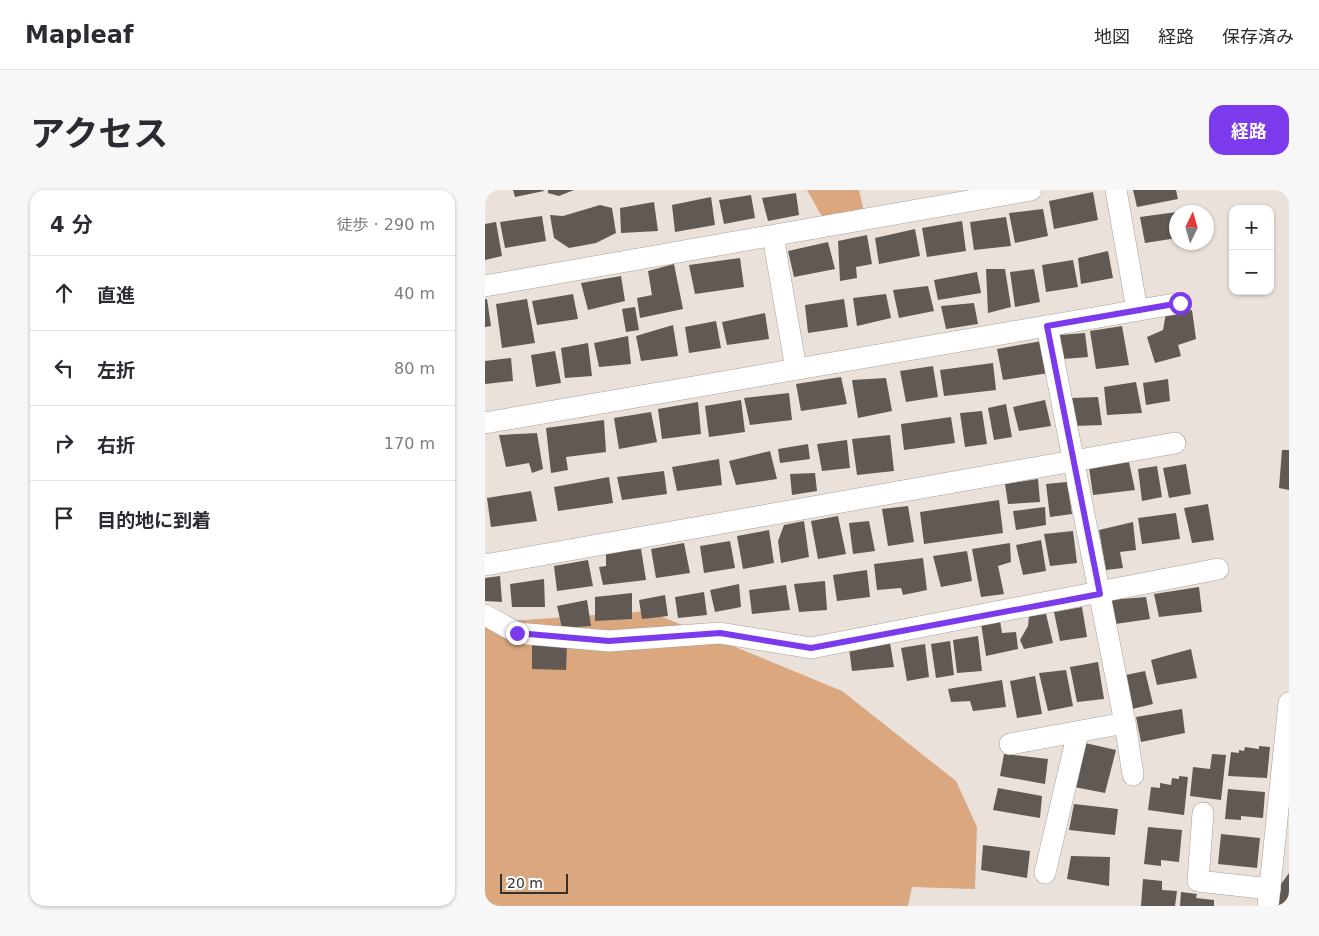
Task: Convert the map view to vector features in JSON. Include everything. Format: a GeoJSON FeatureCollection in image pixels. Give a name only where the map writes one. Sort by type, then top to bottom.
{"type":"FeatureCollection","features":[{"type":"Feature","properties":{"kind":"street"},"geometry":{"type":"LineString","coordinates":[[485,286],[1031,190]]}},
{"type":"Feature","properties":{"kind":"street"},"geometry":{"type":"LineString","coordinates":[[1116,190],[1137,310]]}},
{"type":"Feature","properties":{"kind":"street"},"geometry":{"type":"LineString","coordinates":[[773,236],[795,369]]}},
{"type":"Feature","properties":{"kind":"street"},"geometry":{"type":"LineString","coordinates":[[485,423],[1180,303]]}},
{"type":"Feature","properties":{"kind":"street"},"geometry":{"type":"LineString","coordinates":[[1047,326],[1125,723],[1133,775]]}},
{"type":"Feature","properties":{"kind":"street"},"geometry":{"type":"LineString","coordinates":[[485,565],[1175,443]]}},
{"type":"Feature","properties":{"kind":"street"},"geometry":{"type":"LineString","coordinates":[[485,615],[517,633],[609,641],[720,633],[811,648],[1100,594],[1218,569]]}},
{"type":"Feature","properties":{"kind":"street"},"geometry":{"type":"LineString","coordinates":[[1203,813],[1198,882],[1269,897],[1289,703]]}},
{"type":"Feature","properties":{"kind":"street"},"geometry":{"type":"LineString","coordinates":[[1010,744],[1125,723]]}},
{"type":"Feature","properties":{"kind":"street"},"geometry":{"type":"LineString","coordinates":[[1045,873],[1078,732]]}},
{"type":"Feature","properties":{"kind":"shaded area"},"geometry":{"type":"Polygon","coordinates":[[[807,190],[859,190],[864,212],[825,222],[807,190]]]}},
{"type":"Feature","properties":{"kind":"shaded area"},"geometry":{"type":"Polygon","coordinates":[[[648,611],[842,691],[956,781],[977,827],[975,889],[912,887],[908,906],[485,906],[485,623],[648,611]]]}},
{"type":"Feature","properties":{"kind":"building"},"geometry":{"type":"Polygon","coordinates":[[[513,190],[543,190],[544,191],[515,197],[513,190]]]}},
{"type":"Feature","properties":{"kind":"building"},"geometry":{"type":"Polygon","coordinates":[[[548,190],[574,190],[559,196],[548,193],[548,190]]]}},
{"type":"Feature","properties":{"kind":"building"},"geometry":{"type":"Polygon","coordinates":[[[1133,190],[1176,190],[1178,199],[1137,207],[1133,190]]]}},
{"type":"Feature","properties":{"kind":"building"},"geometry":{"type":"Polygon","coordinates":[[[1093,192],[1098,220],[1054,229],[1049,201],[1093,192]]]}},
{"type":"Feature","properties":{"kind":"building"},"geometry":{"type":"Polygon","coordinates":[[[796,193],[799,215],[768,221],[762,198],[796,193]]]}},
{"type":"Feature","properties":{"kind":"building"},"geometry":{"type":"Polygon","coordinates":[[[751,195],[755,218],[724,224],[719,200],[751,195]]]}},
{"type":"Feature","properties":{"kind":"building"},"geometry":{"type":"Polygon","coordinates":[[[711,197],[715,225],[675,232],[672,205],[711,197]]]}},
{"type":"Feature","properties":{"kind":"building"},"geometry":{"type":"Polygon","coordinates":[[[654,202],[658,231],[621,233],[620,208],[654,202]]]}},
{"type":"Feature","properties":{"kind":"building"},"geometry":{"type":"Polygon","coordinates":[[[600,205],[612,208],[616,233],[596,243],[569,248],[554,238],[550,215],[563,216],[600,205]]]}},
{"type":"Feature","properties":{"kind":"building"},"geometry":{"type":"Polygon","coordinates":[[[1043,209],[1048,236],[1015,243],[1009,213],[1043,209]]]}},
{"type":"Feature","properties":{"kind":"building"},"geometry":{"type":"Polygon","coordinates":[[[1169,213],[1169,239],[1145,243],[1140,217],[1169,213]]]}},
{"type":"Feature","properties":{"kind":"building"},"geometry":{"type":"Polygon","coordinates":[[[542,216],[546,241],[505,248],[500,222],[542,216]]]}},
{"type":"Feature","properties":{"kind":"building"},"geometry":{"type":"Polygon","coordinates":[[[1006,217],[1011,246],[974,250],[970,222],[1006,217]]]}},
{"type":"Feature","properties":{"kind":"building"},"geometry":{"type":"Polygon","coordinates":[[[962,221],[966,251],[927,257],[922,228],[962,221]]]}},
{"type":"Feature","properties":{"kind":"building"},"geometry":{"type":"Polygon","coordinates":[[[496,222],[502,256],[485,260],[485,224],[496,222]]]}},
{"type":"Feature","properties":{"kind":"building"},"geometry":{"type":"Polygon","coordinates":[[[915,229],[920,256],[879,264],[875,238],[915,229]]]}},
{"type":"Feature","properties":{"kind":"building"},"geometry":{"type":"Polygon","coordinates":[[[867,235],[872,264],[856,267],[857,278],[840,281],[838,241],[867,235]]]}},
{"type":"Feature","properties":{"kind":"building"},"geometry":{"type":"Polygon","coordinates":[[[828,242],[835,269],[794,277],[788,251],[828,242]]]}},
{"type":"Feature","properties":{"kind":"building"},"geometry":{"type":"Polygon","coordinates":[[[1108,251],[1113,278],[1081,284],[1078,258],[1108,251]]]}},
{"type":"Feature","properties":{"kind":"building"},"geometry":{"type":"Polygon","coordinates":[[[740,258],[744,287],[695,294],[689,265],[740,258]]]}},
{"type":"Feature","properties":{"kind":"building"},"geometry":{"type":"Polygon","coordinates":[[[1073,260],[1078,287],[1046,292],[1042,265],[1073,260]]]}},
{"type":"Feature","properties":{"kind":"building"},"geometry":{"type":"Polygon","coordinates":[[[674,264],[683,309],[640,318],[637,298],[652,295],[648,271],[674,264]]]}},
{"type":"Feature","properties":{"kind":"building"},"geometry":{"type":"Polygon","coordinates":[[[986,269],[1005,269],[1011,307],[988,313],[986,269]]]}},
{"type":"Feature","properties":{"kind":"building"},"geometry":{"type":"Polygon","coordinates":[[[1034,269],[1040,302],[1015,307],[1010,272],[1034,269]]]}},
{"type":"Feature","properties":{"kind":"building"},"geometry":{"type":"Polygon","coordinates":[[[977,272],[981,293],[938,300],[934,280],[977,272]]]}},
{"type":"Feature","properties":{"kind":"building"},"geometry":{"type":"Polygon","coordinates":[[[621,276],[625,301],[588,310],[581,283],[621,276]]]}},
{"type":"Feature","properties":{"kind":"building"},"geometry":{"type":"Polygon","coordinates":[[[928,286],[934,311],[899,318],[893,290],[928,286]]]}},
{"type":"Feature","properties":{"kind":"building"},"geometry":{"type":"Polygon","coordinates":[[[573,294],[578,319],[537,325],[532,301],[573,294]]]}},
{"type":"Feature","properties":{"kind":"building"},"geometry":{"type":"Polygon","coordinates":[[[886,294],[891,318],[857,326],[853,298],[886,294]]]}},
{"type":"Feature","properties":{"kind":"building"},"geometry":{"type":"Polygon","coordinates":[[[485,299],[487,299],[491,326],[485,327],[485,299]]]}},
{"type":"Feature","properties":{"kind":"building"},"geometry":{"type":"Polygon","coordinates":[[[527,299],[535,343],[502,348],[496,304],[527,299]]]}},
{"type":"Feature","properties":{"kind":"building"},"geometry":{"type":"Polygon","coordinates":[[[844,299],[848,327],[808,333],[805,305],[844,299]]]}},
{"type":"Feature","properties":{"kind":"building"},"geometry":{"type":"Polygon","coordinates":[[[974,303],[978,324],[946,329],[941,306],[974,303]]]}},
{"type":"Feature","properties":{"kind":"building"},"geometry":{"type":"Polygon","coordinates":[[[635,307],[639,330],[626,332],[622,309],[635,307]]]}},
{"type":"Feature","properties":{"kind":"building"},"geometry":{"type":"Polygon","coordinates":[[[1192,310],[1196,339],[1178,345],[1181,356],[1155,363],[1147,337],[1163,330],[1166,313],[1192,310]]]}},
{"type":"Feature","properties":{"kind":"building"},"geometry":{"type":"Polygon","coordinates":[[[765,313],[769,339],[727,345],[722,322],[765,313]]]}},
{"type":"Feature","properties":{"kind":"building"},"geometry":{"type":"Polygon","coordinates":[[[716,321],[721,348],[689,353],[685,327],[716,321]]]}},
{"type":"Feature","properties":{"kind":"building"},"geometry":{"type":"Polygon","coordinates":[[[673,325],[678,356],[641,361],[636,336],[673,325]]]}},
{"type":"Feature","properties":{"kind":"building"},"geometry":{"type":"Polygon","coordinates":[[[1122,326],[1129,365],[1096,369],[1090,331],[1122,326]]]}},
{"type":"Feature","properties":{"kind":"building"},"geometry":{"type":"Polygon","coordinates":[[[1085,333],[1088,357],[1063,359],[1060,335],[1085,333]]]}},
{"type":"Feature","properties":{"kind":"building"},"geometry":{"type":"Polygon","coordinates":[[[628,336],[631,364],[599,367],[594,343],[628,336]]]}},
{"type":"Feature","properties":{"kind":"building"},"geometry":{"type":"Polygon","coordinates":[[[1042,341],[1049,373],[1003,380],[997,349],[1042,341]]]}},
{"type":"Feature","properties":{"kind":"building"},"geometry":{"type":"Polygon","coordinates":[[[588,343],[592,376],[565,378],[561,348],[588,343]]]}},
{"type":"Feature","properties":{"kind":"building"},"geometry":{"type":"Polygon","coordinates":[[[555,351],[561,383],[536,387],[531,355],[555,351]]]}},
{"type":"Feature","properties":{"kind":"building"},"geometry":{"type":"Polygon","coordinates":[[[511,358],[513,381],[485,384],[485,361],[511,358]]]}},
{"type":"Feature","properties":{"kind":"building"},"geometry":{"type":"Polygon","coordinates":[[[993,363],[996,390],[944,396],[940,370],[993,363]]]}},
{"type":"Feature","properties":{"kind":"building"},"geometry":{"type":"Polygon","coordinates":[[[933,366],[938,397],[906,402],[900,371],[933,366]]]}},
{"type":"Feature","properties":{"kind":"building"},"geometry":{"type":"Polygon","coordinates":[[[841,377],[847,404],[801,411],[796,384],[841,377]]]}},
{"type":"Feature","properties":{"kind":"building"},"geometry":{"type":"Polygon","coordinates":[[[886,378],[892,411],[858,418],[852,380],[886,378]]]}},
{"type":"Feature","properties":{"kind":"building"},"geometry":{"type":"Polygon","coordinates":[[[1168,379],[1170,401],[1146,405],[1143,383],[1168,379]]]}},
{"type":"Feature","properties":{"kind":"building"},"geometry":{"type":"Polygon","coordinates":[[[1136,382],[1142,413],[1107,415],[1104,387],[1136,382]]]}},
{"type":"Feature","properties":{"kind":"building"},"geometry":{"type":"Polygon","coordinates":[[[789,393],[792,420],[750,425],[744,398],[789,393]]]}},
{"type":"Feature","properties":{"kind":"building"},"geometry":{"type":"Polygon","coordinates":[[[1098,397],[1102,425],[1074,426],[1072,398],[1098,397]]]}},
{"type":"Feature","properties":{"kind":"building"},"geometry":{"type":"Polygon","coordinates":[[[741,400],[745,432],[709,437],[705,406],[741,400]]]}},
{"type":"Feature","properties":{"kind":"building"},"geometry":{"type":"Polygon","coordinates":[[[1045,400],[1051,426],[1019,431],[1013,407],[1045,400]]]}},
{"type":"Feature","properties":{"kind":"building"},"geometry":{"type":"Polygon","coordinates":[[[698,402],[701,434],[662,439],[658,409],[698,402]]]}},
{"type":"Feature","properties":{"kind":"building"},"geometry":{"type":"Polygon","coordinates":[[[1006,404],[1012,437],[994,440],[988,408],[1006,404]]]}},
{"type":"Feature","properties":{"kind":"building"},"geometry":{"type":"Polygon","coordinates":[[[982,411],[987,444],[965,447],[960,413],[982,411]]]}},
{"type":"Feature","properties":{"kind":"building"},"geometry":{"type":"Polygon","coordinates":[[[651,412],[657,442],[619,449],[614,418],[651,412]]]}},
{"type":"Feature","properties":{"kind":"building"},"geometry":{"type":"Polygon","coordinates":[[[951,417],[955,443],[904,450],[901,424],[951,417]]]}},
{"type":"Feature","properties":{"kind":"building"},"geometry":{"type":"Polygon","coordinates":[[[604,420],[606,452],[566,457],[568,470],[551,473],[546,428],[604,420]]]}},
{"type":"Feature","properties":{"kind":"building"},"geometry":{"type":"Polygon","coordinates":[[[537,433],[543,469],[532,473],[529,463],[506,467],[499,435],[537,433]]]}},
{"type":"Feature","properties":{"kind":"building"},"geometry":{"type":"Polygon","coordinates":[[[890,435],[894,471],[857,475],[852,439],[890,435]]]}},
{"type":"Feature","properties":{"kind":"building"},"geometry":{"type":"Polygon","coordinates":[[[847,440],[850,468],[822,471],[817,444],[847,440]]]}},
{"type":"Feature","properties":{"kind":"building"},"geometry":{"type":"Polygon","coordinates":[[[808,444],[810,459],[780,463],[778,449],[808,444]]]}},
{"type":"Feature","properties":{"kind":"building"},"geometry":{"type":"Polygon","coordinates":[[[1282,450],[1289,450],[1289,490],[1279,488],[1282,450]]]}},
{"type":"Feature","properties":{"kind":"building"},"geometry":{"type":"Polygon","coordinates":[[[770,451],[777,479],[736,485],[729,461],[770,451]]]}},
{"type":"Feature","properties":{"kind":"building"},"geometry":{"type":"Polygon","coordinates":[[[719,459],[722,485],[677,491],[672,467],[719,459]]]}},
{"type":"Feature","properties":{"kind":"building"},"geometry":{"type":"Polygon","coordinates":[[[1129,462],[1135,490],[1093,495],[1089,467],[1129,462]]]}},
{"type":"Feature","properties":{"kind":"building"},"geometry":{"type":"Polygon","coordinates":[[[1186,464],[1191,494],[1169,498],[1163,468],[1186,464]]]}},
{"type":"Feature","properties":{"kind":"building"},"geometry":{"type":"Polygon","coordinates":[[[1157,466],[1162,497],[1142,501],[1138,469],[1157,466]]]}},
{"type":"Feature","properties":{"kind":"building"},"geometry":{"type":"Polygon","coordinates":[[[664,471],[667,494],[622,500],[617,477],[664,471]]]}},
{"type":"Feature","properties":{"kind":"building"},"geometry":{"type":"Polygon","coordinates":[[[815,473],[817,491],[792,495],[790,474],[815,473]]]}},
{"type":"Feature","properties":{"kind":"building"},"geometry":{"type":"Polygon","coordinates":[[[609,477],[613,503],[558,511],[554,487],[609,477]]]}},
{"type":"Feature","properties":{"kind":"building"},"geometry":{"type":"Polygon","coordinates":[[[1038,479],[1040,502],[1008,504],[1005,484],[1038,479]]]}},
{"type":"Feature","properties":{"kind":"building"},"geometry":{"type":"Polygon","coordinates":[[[1067,482],[1072,514],[1050,517],[1046,484],[1067,482]]]}},
{"type":"Feature","properties":{"kind":"building"},"geometry":{"type":"Polygon","coordinates":[[[531,491],[537,521],[491,527],[487,498],[531,491]]]}},
{"type":"Feature","properties":{"kind":"building"},"geometry":{"type":"Polygon","coordinates":[[[999,500],[1003,533],[924,544],[920,512],[999,500]]]}},
{"type":"Feature","properties":{"kind":"building"},"geometry":{"type":"Polygon","coordinates":[[[1208,504],[1214,540],[1192,543],[1184,508],[1208,504]]]}},
{"type":"Feature","properties":{"kind":"building"},"geometry":{"type":"Polygon","coordinates":[[[908,506],[914,542],[888,546],[882,509],[908,506]]]}},
{"type":"Feature","properties":{"kind":"building"},"geometry":{"type":"Polygon","coordinates":[[[1045,507],[1046,525],[1016,530],[1013,511],[1045,507]]]}},
{"type":"Feature","properties":{"kind":"building"},"geometry":{"type":"Polygon","coordinates":[[[1176,513],[1180,539],[1142,544],[1138,518],[1176,513]]]}},
{"type":"Feature","properties":{"kind":"building"},"geometry":{"type":"Polygon","coordinates":[[[838,516],[846,554],[818,559],[811,521],[838,516]]]}},
{"type":"Feature","properties":{"kind":"building"},"geometry":{"type":"Polygon","coordinates":[[[804,521],[809,557],[781,563],[778,541],[784,525],[804,521]]]}},
{"type":"Feature","properties":{"kind":"building"},"geometry":{"type":"Polygon","coordinates":[[[869,521],[875,551],[853,554],[849,523],[869,521]]]}},
{"type":"Feature","properties":{"kind":"building"},"geometry":{"type":"Polygon","coordinates":[[[1133,522],[1136,550],[1120,552],[1123,568],[1106,570],[1099,530],[1133,522]]]}},
{"type":"Feature","properties":{"kind":"building"},"geometry":{"type":"Polygon","coordinates":[[[769,530],[774,563],[743,569],[737,536],[769,530]]]}},
{"type":"Feature","properties":{"kind":"building"},"geometry":{"type":"Polygon","coordinates":[[[1073,531],[1077,563],[1050,566],[1044,534],[1073,531]]]}},
{"type":"Feature","properties":{"kind":"building"},"geometry":{"type":"Polygon","coordinates":[[[1041,540],[1046,571],[1023,575],[1016,545],[1041,540]]]}},
{"type":"Feature","properties":{"kind":"building"},"geometry":{"type":"Polygon","coordinates":[[[730,541],[735,568],[704,573],[700,546],[730,541]]]}},
{"type":"Feature","properties":{"kind":"building"},"geometry":{"type":"Polygon","coordinates":[[[684,543],[690,573],[656,578],[651,549],[684,543]]]}},
{"type":"Feature","properties":{"kind":"building"},"geometry":{"type":"Polygon","coordinates":[[[1010,543],[1011,562],[998,566],[1004,594],[981,597],[972,549],[1010,543]]]}},
{"type":"Feature","properties":{"kind":"building"},"geometry":{"type":"Polygon","coordinates":[[[641,549],[646,580],[603,585],[599,567],[606,566],[606,552],[641,549]]]}},
{"type":"Feature","properties":{"kind":"building"},"geometry":{"type":"Polygon","coordinates":[[[967,551],[972,581],[941,587],[933,556],[967,551]]]}},
{"type":"Feature","properties":{"kind":"building"},"geometry":{"type":"Polygon","coordinates":[[[923,558],[927,590],[903,595],[901,588],[877,590],[874,564],[923,558]]]}},
{"type":"Feature","properties":{"kind":"building"},"geometry":{"type":"Polygon","coordinates":[[[588,560],[593,586],[557,591],[554,566],[588,560]]]}},
{"type":"Feature","properties":{"kind":"building"},"geometry":{"type":"Polygon","coordinates":[[[867,570],[870,597],[837,601],[833,575],[867,570]]]}},
{"type":"Feature","properties":{"kind":"building"},"geometry":{"type":"Polygon","coordinates":[[[500,576],[502,602],[485,601],[485,578],[500,576]]]}},
{"type":"Feature","properties":{"kind":"building"},"geometry":{"type":"Polygon","coordinates":[[[544,579],[545,607],[512,607],[510,584],[544,579]]]}},
{"type":"Feature","properties":{"kind":"building"},"geometry":{"type":"Polygon","coordinates":[[[825,581],[827,610],[799,612],[794,584],[825,581]]]}},
{"type":"Feature","properties":{"kind":"building"},"geometry":{"type":"Polygon","coordinates":[[[739,584],[741,607],[715,612],[710,590],[739,584]]]}},
{"type":"Feature","properties":{"kind":"building"},"geometry":{"type":"Polygon","coordinates":[[[786,585],[790,610],[752,614],[749,590],[786,585]]]}},
{"type":"Feature","properties":{"kind":"building"},"geometry":{"type":"Polygon","coordinates":[[[1199,587],[1202,612],[1159,617],[1154,594],[1199,587]]]}},
{"type":"Feature","properties":{"kind":"building"},"geometry":{"type":"Polygon","coordinates":[[[704,592],[707,615],[678,618],[675,597],[704,592]]]}},
{"type":"Feature","properties":{"kind":"building"},"geometry":{"type":"Polygon","coordinates":[[[632,593],[632,619],[595,621],[595,597],[632,593]]]}},
{"type":"Feature","properties":{"kind":"building"},"geometry":{"type":"Polygon","coordinates":[[[665,595],[668,616],[642,619],[639,600],[665,595]]]}},
{"type":"Feature","properties":{"kind":"building"},"geometry":{"type":"Polygon","coordinates":[[[1146,597],[1150,619],[1115,624],[1109,600],[1146,597]]]}},
{"type":"Feature","properties":{"kind":"building"},"geometry":{"type":"Polygon","coordinates":[[[587,600],[591,626],[562,628],[557,606],[587,600]]]}},
{"type":"Feature","properties":{"kind":"building"},"geometry":{"type":"Polygon","coordinates":[[[1082,607],[1087,637],[1060,641],[1054,612],[1082,607]]]}},
{"type":"Feature","properties":{"kind":"building"},"geometry":{"type":"Polygon","coordinates":[[[1046,614],[1053,643],[1024,649],[1020,640],[1028,626],[1029,616],[1046,614]]]}},
{"type":"Feature","properties":{"kind":"building"},"geometry":{"type":"Polygon","coordinates":[[[1000,621],[1002,633],[1016,632],[1018,649],[986,656],[981,623],[1000,621]]]}},
{"type":"Feature","properties":{"kind":"building"},"geometry":{"type":"Polygon","coordinates":[[[978,636],[982,671],[957,673],[953,640],[978,636]]]}},
{"type":"Feature","properties":{"kind":"building"},"geometry":{"type":"Polygon","coordinates":[[[950,641],[954,675],[936,678],[931,644],[950,641]]]}},
{"type":"Feature","properties":{"kind":"building"},"geometry":{"type":"Polygon","coordinates":[[[532,642],[567,645],[566,670],[532,669],[532,642]]]}},
{"type":"Feature","properties":{"kind":"building"},"geometry":{"type":"Polygon","coordinates":[[[890,643],[894,667],[852,671],[849,648],[890,643]]]}},
{"type":"Feature","properties":{"kind":"building"},"geometry":{"type":"Polygon","coordinates":[[[925,644],[929,677],[907,681],[901,648],[925,644]]]}},
{"type":"Feature","properties":{"kind":"building"},"geometry":{"type":"Polygon","coordinates":[[[1191,649],[1197,678],[1157,685],[1151,660],[1191,649]]]}},
{"type":"Feature","properties":{"kind":"building"},"geometry":{"type":"Polygon","coordinates":[[[1098,662],[1104,699],[1077,702],[1070,667],[1098,662]]]}},
{"type":"Feature","properties":{"kind":"building"},"geometry":{"type":"Polygon","coordinates":[[[1066,670],[1073,706],[1048,711],[1039,673],[1066,670]]]}},
{"type":"Feature","properties":{"kind":"building"},"geometry":{"type":"Polygon","coordinates":[[[1145,671],[1153,704],[1128,710],[1121,676],[1145,671]]]}},
{"type":"Feature","properties":{"kind":"building"},"geometry":{"type":"Polygon","coordinates":[[[1035,676],[1042,714],[1017,718],[1010,681],[1035,676]]]}},
{"type":"Feature","properties":{"kind":"building"},"geometry":{"type":"Polygon","coordinates":[[[1002,680],[1006,707],[973,711],[970,701],[951,702],[948,689],[1002,680]]]}},
{"type":"Feature","properties":{"kind":"building"},"geometry":{"type":"Polygon","coordinates":[[[1182,709],[1185,733],[1141,742],[1136,717],[1182,709]]]}},
{"type":"Feature","properties":{"kind":"building"},"geometry":{"type":"Polygon","coordinates":[[[1085,743],[1116,750],[1105,793],[1074,787],[1085,743]]]}},
{"type":"Feature","properties":{"kind":"building"},"geometry":{"type":"Polygon","coordinates":[[[1259,746],[1270,747],[1267,778],[1228,776],[1231,752],[1239,753],[1239,750],[1244,751],[1245,747],[1259,749],[1259,746]]]}},
{"type":"Feature","properties":{"kind":"building"},"geometry":{"type":"Polygon","coordinates":[[[1004,754],[1048,759],[1045,784],[1000,776],[1004,754]]]}},
{"type":"Feature","properties":{"kind":"building"},"geometry":{"type":"Polygon","coordinates":[[[1212,754],[1226,755],[1221,800],[1190,796],[1193,767],[1210,769],[1212,754]]]}},
{"type":"Feature","properties":{"kind":"building"},"geometry":{"type":"Polygon","coordinates":[[[1179,776],[1188,777],[1184,815],[1148,810],[1151,787],[1160,788],[1160,783],[1171,785],[1172,778],[1179,779],[1179,776]]]}},
{"type":"Feature","properties":{"kind":"building"},"geometry":{"type":"Polygon","coordinates":[[[998,788],[1042,796],[1040,818],[993,810],[998,788]]]}},
{"type":"Feature","properties":{"kind":"building"},"geometry":{"type":"Polygon","coordinates":[[[1228,789],[1265,792],[1263,818],[1241,816],[1241,820],[1225,819],[1228,789]]]}},
{"type":"Feature","properties":{"kind":"building"},"geometry":{"type":"Polygon","coordinates":[[[1074,804],[1118,809],[1115,835],[1069,830],[1074,804]]]}},
{"type":"Feature","properties":{"kind":"building"},"geometry":{"type":"Polygon","coordinates":[[[1148,827],[1182,830],[1179,862],[1161,860],[1161,866],[1144,864],[1148,827]]]}},
{"type":"Feature","properties":{"kind":"building"},"geometry":{"type":"Polygon","coordinates":[[[1221,834],[1260,838],[1257,868],[1218,864],[1221,834]]]}},
{"type":"Feature","properties":{"kind":"building"},"geometry":{"type":"Polygon","coordinates":[[[983,845],[1030,851],[1027,878],[981,870],[983,845]]]}},
{"type":"Feature","properties":{"kind":"building"},"geometry":{"type":"Polygon","coordinates":[[[1071,856],[1110,857],[1109,886],[1067,879],[1071,856]]]}},
{"type":"Feature","properties":{"kind":"building"},"geometry":{"type":"Polygon","coordinates":[[[1289,873],[1289,906],[1278,906],[1279,887],[1289,873]]]}},
{"type":"Feature","properties":{"kind":"building"},"geometry":{"type":"Polygon","coordinates":[[[1143,879],[1162,881],[1162,890],[1177,891],[1175,906],[1141,906],[1143,879]]]}},
{"type":"Feature","properties":{"kind":"building"},"geometry":{"type":"Polygon","coordinates":[[[1181,892],[1197,894],[1196,898],[1214,900],[1214,906],[1180,906],[1181,892]]]}},
{"type":"Feature","properties":{"kind":"route"},"geometry":{"type":"LineString","coordinates":[[517,633],[609,641],[720,633],[811,648],[1100,594],[1047,326],[1180,303]]}}]}
